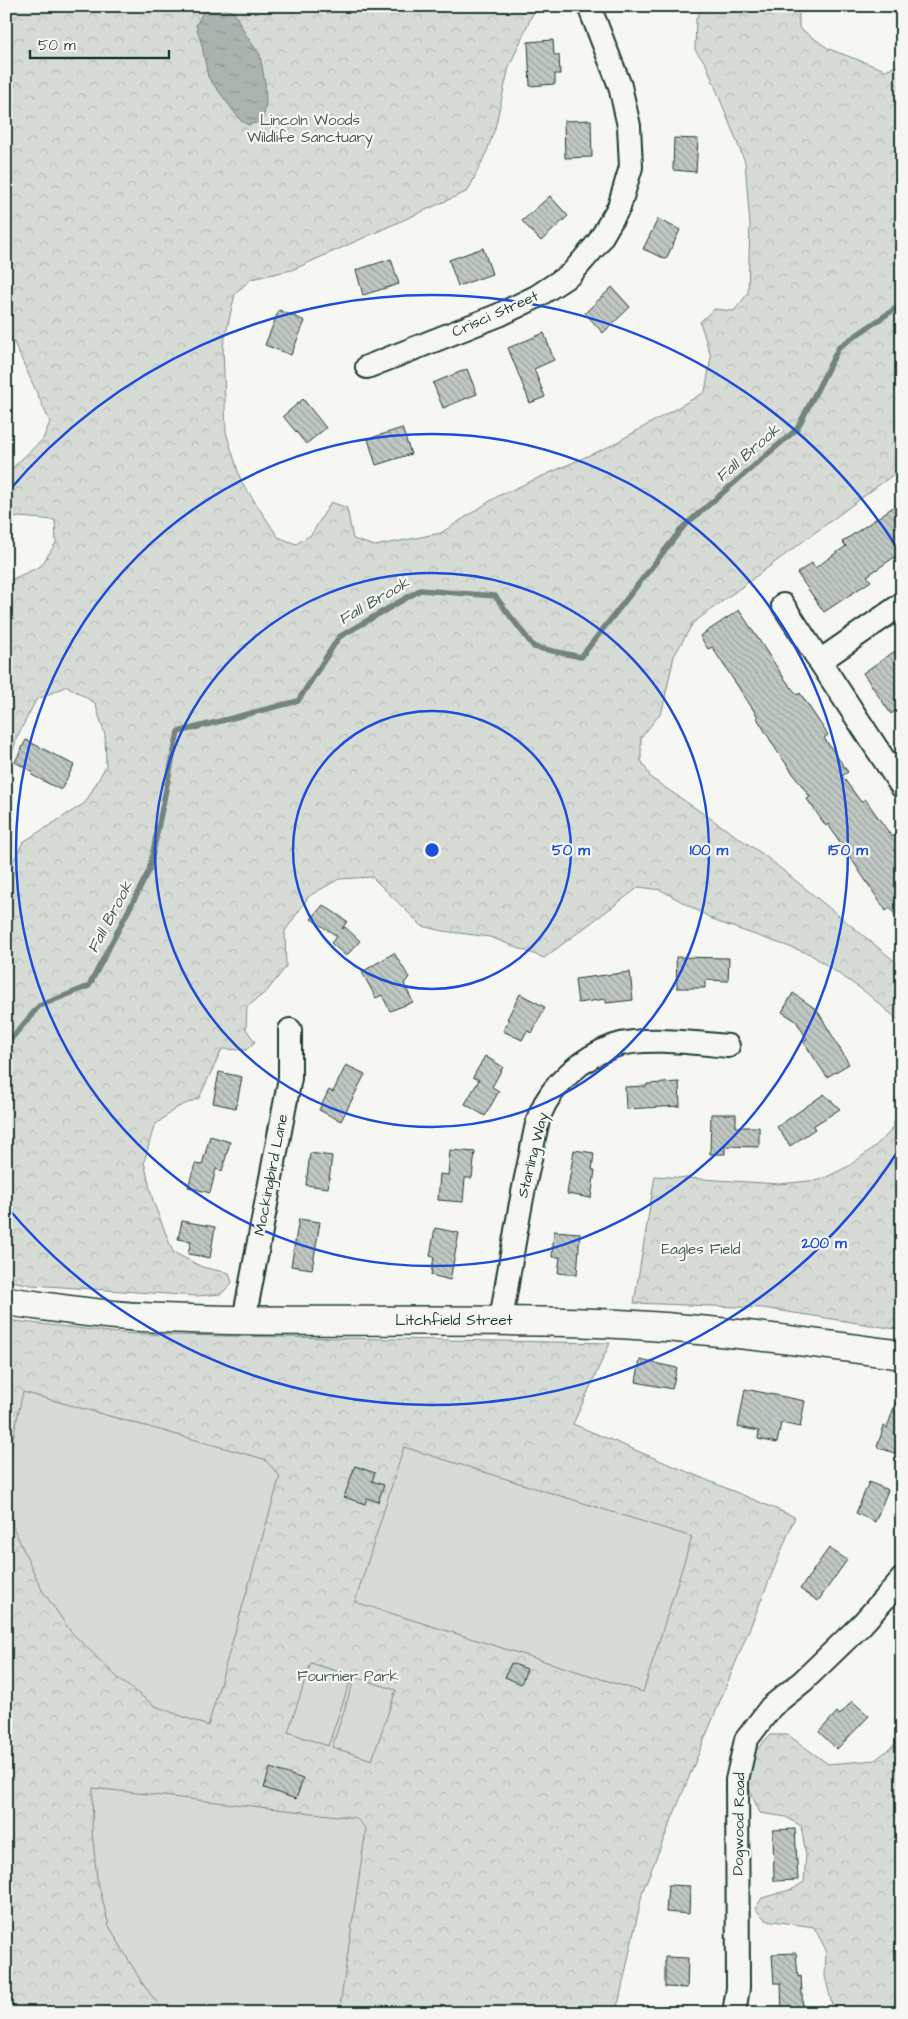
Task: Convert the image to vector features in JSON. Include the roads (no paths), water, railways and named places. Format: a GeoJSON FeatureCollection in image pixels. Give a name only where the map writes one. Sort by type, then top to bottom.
{"type":"FeatureCollection","features":[{"type":"Feature","properties":{"kind":"main road","name":"Litchfield Street"},"geometry":{"type":"LineString","coordinates":[[6,1301],[98,1314],[140,1317],[244,1320],[501,1320],[681,1327],[902,1355]]}},
{"type":"Feature","properties":{"kind":"street","name":"Crisci Street"},"geometry":{"type":"LineString","coordinates":[[367,367],[499,315],[536,297],[571,274],[598,243],[620,207],[631,167],[630,134],[620,86],[589,6]]}},
{"type":"Feature","properties":{"kind":"street"},"geometry":{"type":"LineString","coordinates":[[820,661],[902,604]]}},
{"type":"Feature","properties":{"kind":"street"},"geometry":{"type":"LineString","coordinates":[[782,605],[902,786]]}},
{"type":"Feature","properties":{"kind":"street","name":"Mockingbird Lane"},"geometry":{"type":"LineString","coordinates":[[244,1320],[290,1078],[290,1030]]}},
{"type":"Feature","properties":{"kind":"street","name":"Starling Way"},"geometry":{"type":"LineString","coordinates":[[501,1320],[524,1188],[540,1114],[560,1082],[585,1060],[614,1046],[647,1041],[728,1046]]}},
{"type":"Feature","properties":{"kind":"street","name":"Dogwood Road"},"geometry":{"type":"LineString","coordinates":[[734,2013],[738,1988],[737,1780],[746,1740],[771,1707],[804,1681],[901,1582]]}},
{"type":"Feature","properties":{"kind":"water"},"geometry":{"type":"Polygon","coordinates":[[[221,8],[234,12],[246,35],[260,55],[266,103],[263,121],[248,125],[241,121],[208,77],[196,25],[204,10],[221,8]]]}},
{"type":"Feature","properties":{"kind":"waterway","name":"Fall Brook"},"geometry":{"type":"LineString","coordinates":[[6,1045],[39,1006],[89,986],[149,871],[178,732],[298,701],[339,637],[420,590],[495,596],[534,647],[581,657],[684,526],[797,429],[839,347],[902,304]]}},
{"type":"Feature","properties":{"kind":"park label","name":"Lincoln Woods Wildlife Sanctuary"},"geometry":{"type":"Point","coordinates":[310,128]}},
{"type":"Feature","properties":{"kind":"park label","name":"Eagles Field"},"geometry":{"type":"Point","coordinates":[701,1249]}},
{"type":"Feature","properties":{"kind":"park label","name":"Fournier Park"},"geometry":{"type":"Point","coordinates":[348,1676]}}]}
